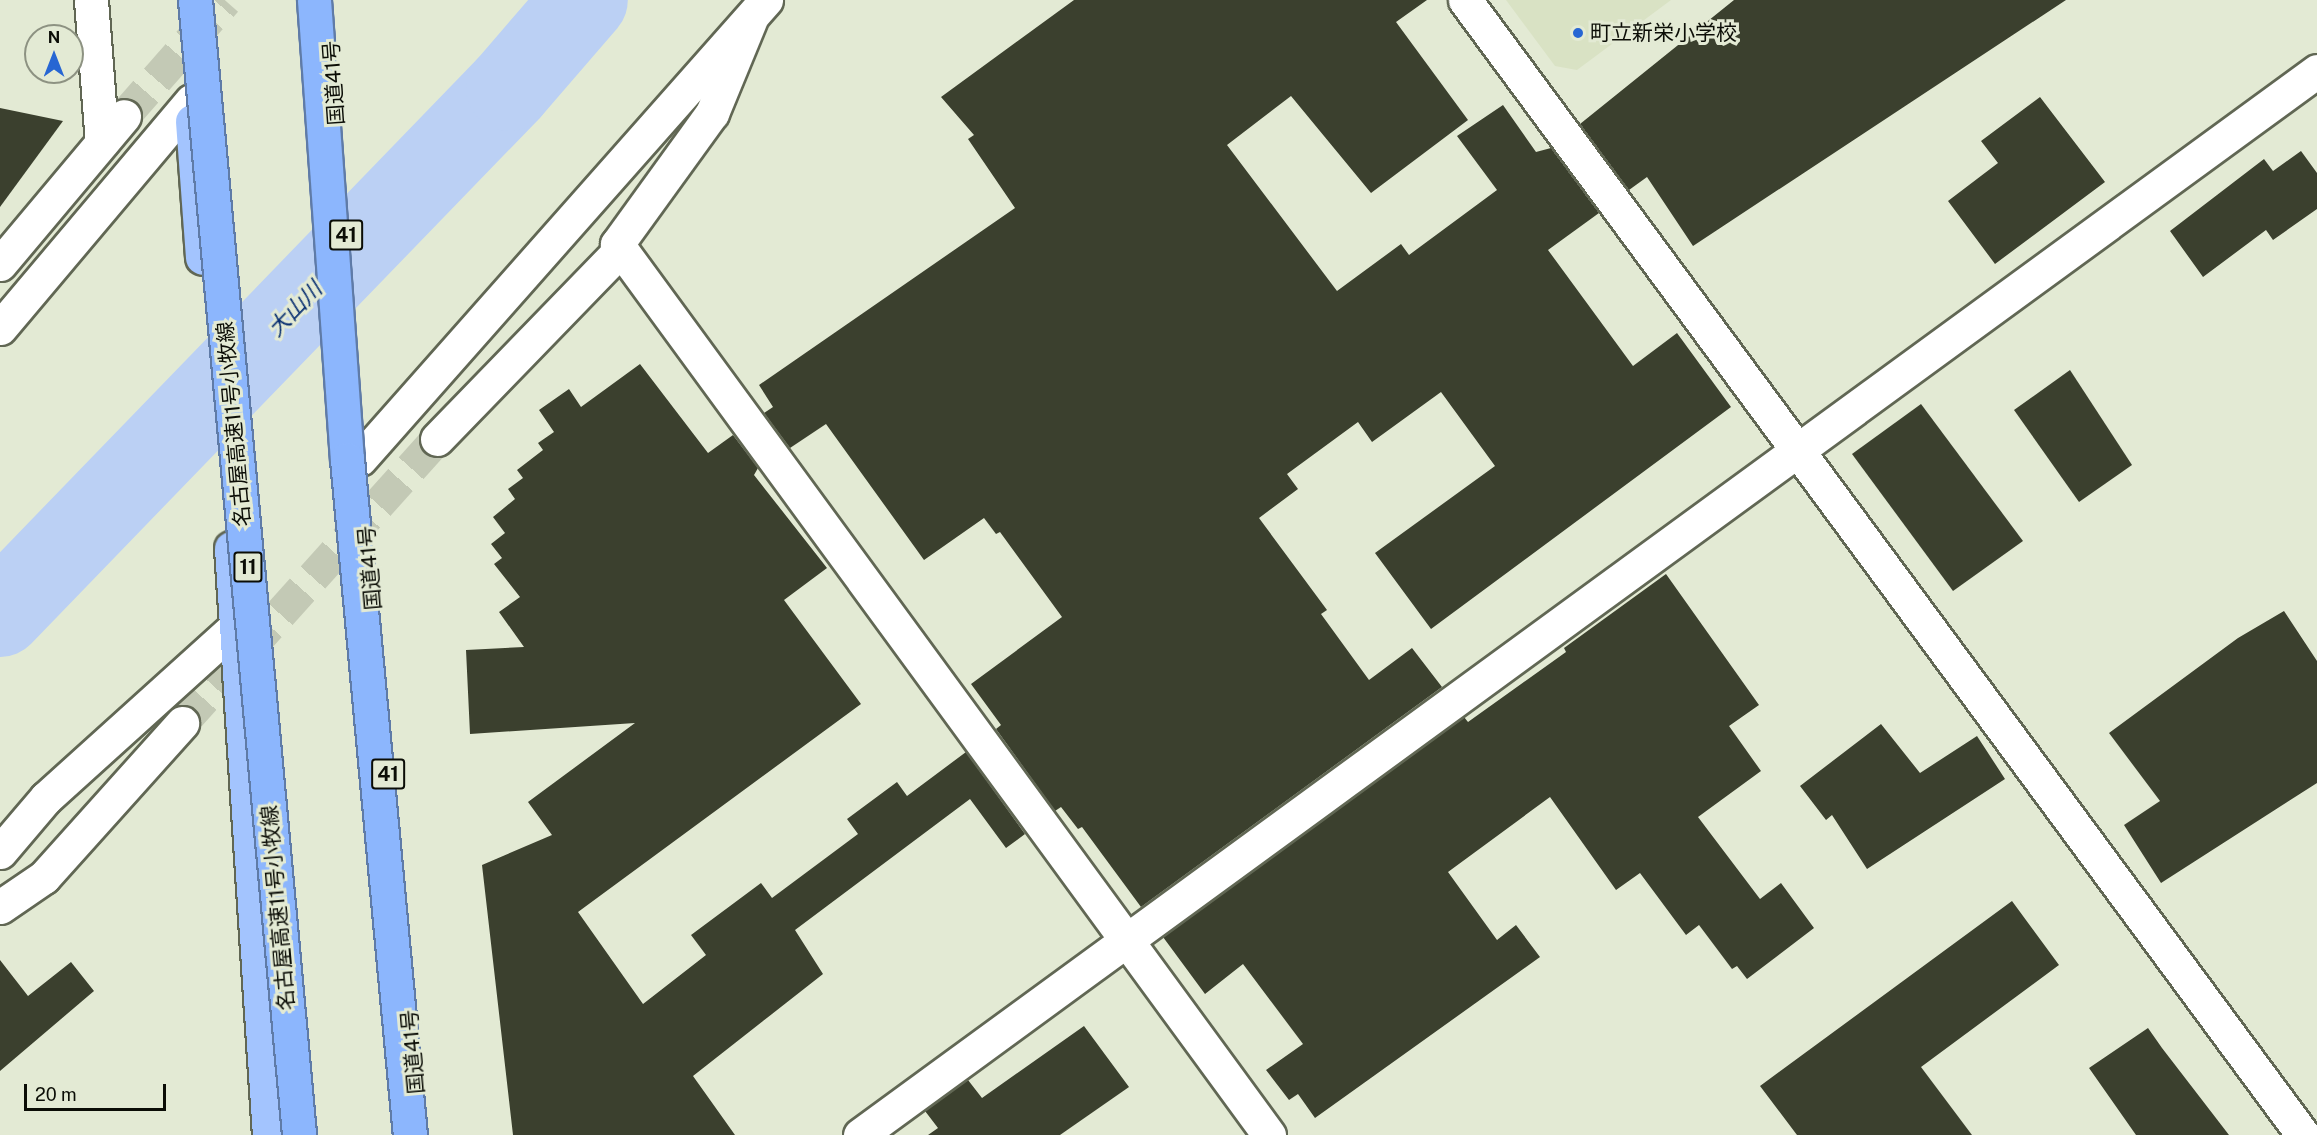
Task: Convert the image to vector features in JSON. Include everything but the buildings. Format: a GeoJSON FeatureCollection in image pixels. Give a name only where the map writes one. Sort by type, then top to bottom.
{"type":"FeatureCollection","features":[{"type":"Feature","properties":{"kind":"highway"},"geometry":{"type":"LineString","coordinates":[[181,0],[191,101],[194,173],[230,537],[234,628],[269,1135]]}},
{"type":"Feature","properties":{"kind":"highway","name":"名古屋高速11号小牧線"},"geometry":{"type":"LineString","coordinates":[[195,0],[299,1135]]}},
{"type":"Feature","properties":{"kind":"highway"},"geometry":{"type":"LineString","coordinates":[[314,0],[347,459],[410,1135]]}},
{"type":"Feature","properties":{"kind":"highway","name":"国道41号"},"geometry":{"type":"LineString","coordinates":[[329,0],[360,414],[360,459],[421,1135]]}},
{"type":"Feature","properties":{"kind":"street"},"geometry":{"type":"LineString","coordinates":[[91,0],[102,142]]}},
{"type":"Feature","properties":{"kind":"street"},"geometry":{"type":"LineString","coordinates":[[1465,0],[2303,1135]]}},
{"type":"Feature","properties":{"kind":"street"},"geometry":{"type":"LineString","coordinates":[[758,11],[712,113],[617,244],[1269,1135]]}},
{"type":"Feature","properties":{"kind":"street"},"geometry":{"type":"LineString","coordinates":[[360,459],[758,11]]}},
{"type":"Feature","properties":{"kind":"street"},"geometry":{"type":"LineString","coordinates":[[860,1135],[1796,449],[2317,71]]}},
{"type":"Feature","properties":{"kind":"street"},"geometry":{"type":"LineString","coordinates":[[0,328],[191,101]]}},
{"type":"Feature","properties":{"kind":"street"},"geometry":{"type":"LineString","coordinates":[[0,264],[124,116]]}},
{"type":"Feature","properties":{"kind":"street"},"geometry":{"type":"LineString","coordinates":[[437,439],[621,249]]}},
{"type":"Feature","properties":{"kind":"street"},"geometry":{"type":"LineString","coordinates":[[0,852],[46,798],[234,628]]}},
{"type":"Feature","properties":{"kind":"street"},"geometry":{"type":"LineString","coordinates":[[0,907],[44,877],[182,723]]}},
{"type":"Feature","properties":{"kind":"shaded area","name":"町立新栄小学校"},"geometry":{"type":"Polygon","coordinates":[[[1506,0],[1671,0],[1577,70],[1555,66],[1506,0]]]}},
{"type":"Feature","properties":{"kind":"waterway","name":"大山川"},"geometry":{"type":"LineString","coordinates":[[0,614],[509,88],[585,0]]}},
{"type":"Feature","properties":{"kind":"tunnel"},"geometry":{"type":"LineString","coordinates":[[124,116],[226,0]]}},
{"type":"Feature","properties":{"kind":"tunnel"},"geometry":{"type":"LineString","coordinates":[[182,723],[437,439]]}},
{"type":"Feature","properties":{"kind":"place","name":"町立新栄小学校"},"geometry":{"type":"Point","coordinates":[1578,33]}}]}
